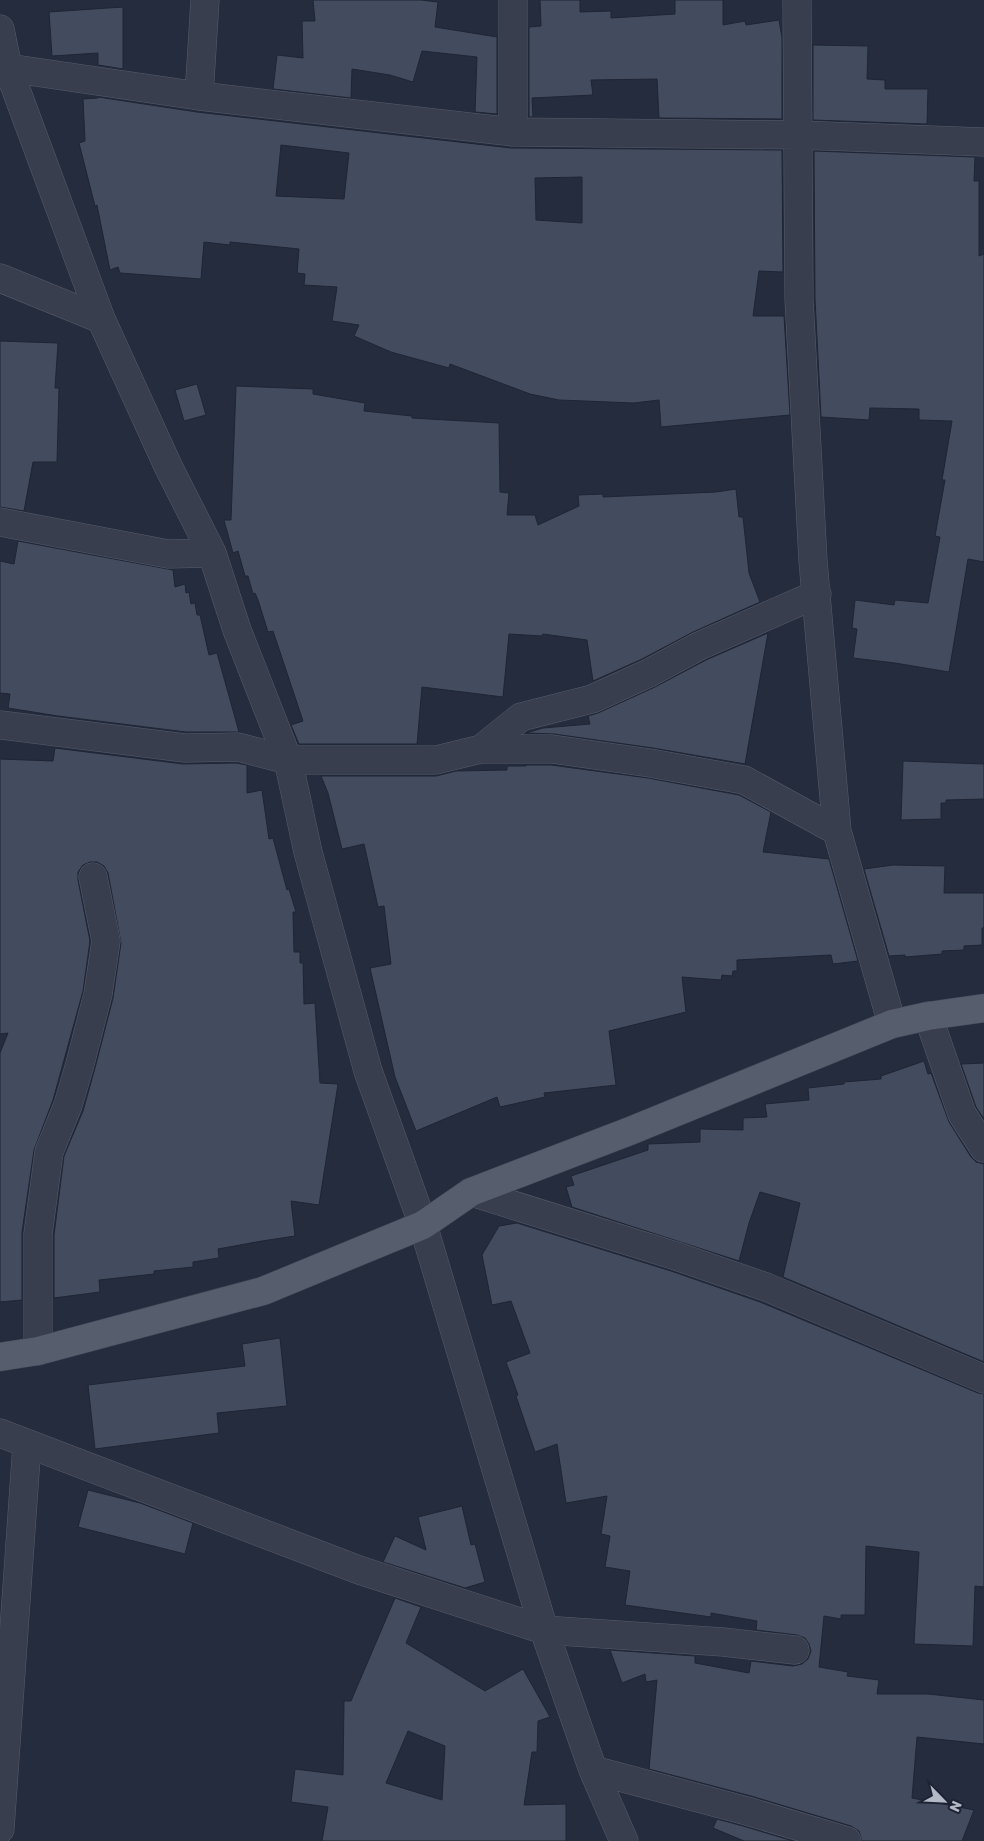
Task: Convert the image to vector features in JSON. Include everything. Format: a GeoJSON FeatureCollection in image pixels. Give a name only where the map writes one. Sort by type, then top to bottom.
{"type":"FeatureCollection","features":[{"type":"Feature","properties":{"kind":"main road"},"geometry":{"type":"LineString","coordinates":[[0,1357],[38,1351],[263,1291],[422,1225],[471,1192],[630,1131],[892,1024],[928,1016],[984,1008]]}},
{"type":"Feature","properties":{"kind":"street"},"geometry":{"type":"LineString","coordinates":[[199,96],[205,0]]}},
{"type":"Feature","properties":{"kind":"street"},"geometry":{"type":"LineString","coordinates":[[513,0],[513,132]]}},
{"type":"Feature","properties":{"kind":"street"},"geometry":{"type":"LineString","coordinates":[[797,0],[799,298],[813,551],[837,831],[892,1024]]}},
{"type":"Feature","properties":{"kind":"street"},"geometry":{"type":"LineString","coordinates":[[0,29],[4,69],[101,319],[168,466],[212,553],[237,630],[288,760],[308,852],[368,1071],[422,1225],[544,1630],[593,1770],[624,1841]]}},
{"type":"Feature","properties":{"kind":"street"},"geometry":{"type":"LineString","coordinates":[[4,69],[199,96],[513,132],[799,135],[984,142]]}},
{"type":"Feature","properties":{"kind":"street"},"geometry":{"type":"LineString","coordinates":[[0,278],[101,319]]}},
{"type":"Feature","properties":{"kind":"street"},"geometry":{"type":"LineString","coordinates":[[0,522],[168,554],[212,553]]}},
{"type":"Feature","properties":{"kind":"street"},"geometry":{"type":"LineString","coordinates":[[481,749],[521,717],[592,698],[649,673],[700,646],[818,594]]}},
{"type":"Feature","properties":{"kind":"street"},"geometry":{"type":"LineString","coordinates":[[0,725],[185,748],[238,747],[288,760],[436,760],[481,749],[552,749],[650,763],[744,780],[837,831]]}},
{"type":"Feature","properties":{"kind":"street"},"geometry":{"type":"LineString","coordinates":[[38,1351],[38,1234],[49,1152],[68,1105],[80,1064],[98,994],[106,941],[93,877]]}},
{"type":"Feature","properties":{"kind":"street"},"geometry":{"type":"LineString","coordinates":[[928,1016],[962,1114],[984,1148]]}},
{"type":"Feature","properties":{"kind":"street"},"geometry":{"type":"LineString","coordinates":[[471,1192],[676,1256],[766,1287],[984,1379]]}},
{"type":"Feature","properties":{"kind":"street"},"geometry":{"type":"LineString","coordinates":[[0,1433],[359,1570],[544,1630],[723,1642],[795,1650]]}},
{"type":"Feature","properties":{"kind":"street"},"geometry":{"type":"LineString","coordinates":[[0,1829],[27,1444]]}},
{"type":"Feature","properties":{"kind":"street"},"geometry":{"type":"LineString","coordinates":[[593,1770],[746,1811],[848,1841]]}},
{"type":"Feature","properties":{"kind":"building"},"geometry":{"type":"Polygon","coordinates":[[[313,0],[421,0],[438,2],[435,27],[497,37],[497,114],[475,112],[477,57],[422,51],[413,82],[390,75],[352,69],[351,98],[273,89],[277,55],[303,58],[302,21],[315,21],[313,0]]]}},
{"type":"Feature","properties":{"kind":"building"},"geometry":{"type":"Polygon","coordinates":[[[540,0],[580,0],[580,12],[611,11],[611,18],[675,14],[675,0],[723,0],[723,25],[745,21],[746,25],[779,20],[782,38],[782,119],[659,118],[657,79],[591,80],[593,95],[532,98],[533,117],[529,117],[529,27],[541,26],[540,0]]]}},
{"type":"Feature","properties":{"kind":"building"},"geometry":{"type":"Polygon","coordinates":[[[123,7],[123,69],[98,65],[98,53],[52,56],[49,12],[123,7]]]}},
{"type":"Feature","properties":{"kind":"building"},"geometry":{"type":"Polygon","coordinates":[[[813,45],[868,46],[867,79],[885,80],[885,89],[928,89],[927,124],[813,120],[813,45]]]}},
{"type":"Feature","properties":{"kind":"building"},"geometry":{"type":"Polygon","coordinates":[[[98,98],[197,112],[511,148],[782,150],[783,272],[759,271],[753,316],[784,316],[790,415],[661,427],[659,400],[634,403],[559,400],[530,394],[450,364],[449,368],[391,352],[354,336],[359,325],[332,321],[337,287],[304,285],[305,274],[297,273],[299,249],[230,242],[230,245],[204,242],[201,279],[120,273],[118,267],[110,270],[97,205],[95,206],[79,143],[85,141],[83,99],[98,98]],[[281,145],[276,196],[344,199],[349,153],[281,145]],[[582,177],[535,178],[536,220],[582,223],[582,177]]]}},
{"type":"Feature","properties":{"kind":"building"},"geometry":{"type":"Polygon","coordinates":[[[814,151],[975,157],[974,181],[979,181],[979,256],[984,254],[984,562],[968,559],[949,672],[853,658],[857,629],[852,628],[855,600],[894,605],[895,600],[928,603],[940,537],[935,536],[945,480],[942,480],[952,421],[919,420],[919,409],[870,408],[869,420],[821,417],[815,299],[814,151]]]}},
{"type":"Feature","properties":{"kind":"building"},"geometry":{"type":"Polygon","coordinates":[[[0,341],[58,343],[55,388],[59,388],[57,462],[33,462],[24,511],[0,507],[0,341]]]}},
{"type":"Feature","properties":{"kind":"building"},"geometry":{"type":"Polygon","coordinates":[[[197,384],[206,415],[184,421],[175,390],[197,384]]]}},
{"type":"Feature","properties":{"kind":"building"},"geometry":{"type":"Polygon","coordinates":[[[236,386],[313,389],[313,394],[365,403],[364,411],[412,416],[412,418],[499,423],[500,492],[509,493],[507,515],[535,515],[538,525],[579,506],[578,495],[603,494],[603,497],[716,492],[736,489],[739,517],[743,517],[749,573],[760,602],[693,632],[642,659],[593,681],[587,640],[543,634],[542,636],[509,634],[503,697],[422,687],[417,744],[299,744],[291,725],[303,721],[273,631],[268,632],[258,600],[255,593],[253,594],[248,576],[245,576],[238,551],[233,553],[224,520],[231,520],[236,386]]]}},
{"type":"Feature","properties":{"kind":"building"},"geometry":{"type":"Polygon","coordinates":[[[18,541],[173,570],[175,587],[185,584],[186,593],[189,592],[191,604],[195,603],[197,615],[200,615],[209,655],[217,653],[239,732],[186,732],[8,708],[10,694],[0,693],[0,561],[14,564],[18,541]]]}},
{"type":"Feature","properties":{"kind":"building"},"geometry":{"type":"Polygon","coordinates":[[[768,633],[745,764],[653,748],[554,734],[526,733],[543,728],[590,724],[588,716],[655,687],[706,660],[768,633]]]}},
{"type":"Feature","properties":{"kind":"building"},"geometry":{"type":"Polygon","coordinates":[[[55,748],[183,764],[236,763],[247,765],[247,793],[262,790],[269,839],[273,838],[287,890],[289,889],[296,912],[293,912],[294,952],[300,952],[300,963],[303,963],[304,1004],[315,1003],[320,1083],[338,1084],[319,1205],[291,1201],[295,1236],[218,1249],[219,1258],[193,1262],[193,1267],[154,1271],[154,1274],[99,1280],[100,1292],[54,1298],[54,1235],[64,1156],[83,1111],[95,1068],[113,998],[121,943],[108,873],[104,866],[97,862],[83,865],[78,872],[78,880],[90,941],[83,991],[53,1100],[34,1150],[22,1232],[22,1300],[0,1302],[0,1053],[8,1033],[0,1034],[0,759],[53,761],[55,748]]]}},
{"type":"Feature","properties":{"kind":"building"},"geometry":{"type":"Polygon","coordinates":[[[903,761],[984,764],[984,799],[946,800],[946,803],[941,803],[941,819],[901,820],[903,761]]]}},
{"type":"Feature","properties":{"kind":"building"},"geometry":{"type":"Polygon","coordinates":[[[551,765],[648,778],[739,795],[771,812],[763,852],[829,859],[858,961],[833,964],[831,955],[737,960],[737,971],[733,971],[732,976],[722,975],[721,980],[682,977],[686,1012],[609,1031],[616,1085],[544,1093],[545,1097],[500,1107],[497,1097],[416,1131],[395,1077],[370,968],[391,964],[384,906],[378,907],[364,844],[342,849],[328,793],[321,776],[436,776],[456,771],[507,770],[507,766],[551,765]]]}},
{"type":"Feature","properties":{"kind":"building"},"geometry":{"type":"Polygon","coordinates":[[[893,865],[945,866],[944,893],[984,893],[982,945],[964,946],[964,950],[942,951],[942,954],[905,957],[905,955],[889,956],[864,869],[893,865]]]}},
{"type":"Feature","properties":{"kind":"building"},"geometry":{"type":"Polygon","coordinates":[[[924,1061],[928,1074],[931,1073],[949,1122],[971,1157],[976,1162],[984,1164],[984,1362],[783,1277],[800,1203],[760,1192],[739,1261],[572,1207],[566,1187],[574,1185],[571,1176],[648,1150],[648,1144],[700,1142],[700,1129],[743,1130],[743,1118],[767,1117],[765,1104],[809,1100],[808,1088],[844,1084],[844,1082],[881,1079],[881,1076],[924,1061]]]}},
{"type":"Feature","properties":{"kind":"building"},"geometry":{"type":"Polygon","coordinates":[[[984,1063],[984,1119],[976,1107],[961,1064],[984,1063]]]}},
{"type":"Feature","properties":{"kind":"building"},"geometry":{"type":"Polygon","coordinates":[[[517,1223],[671,1271],[760,1302],[984,1394],[984,1587],[975,1586],[973,1646],[914,1644],[919,1552],[866,1546],[865,1615],[841,1615],[841,1619],[824,1616],[819,1667],[848,1672],[847,1676],[879,1680],[877,1694],[928,1694],[984,1700],[984,1744],[917,1737],[912,1798],[974,1810],[962,1841],[862,1841],[859,1831],[851,1826],[751,1796],[649,1769],[657,1680],[646,1682],[645,1674],[622,1683],[610,1650],[695,1656],[695,1663],[749,1673],[751,1661],[793,1666],[802,1664],[808,1659],[811,1651],[805,1638],[797,1635],[756,1630],[757,1621],[711,1613],[711,1617],[625,1605],[630,1571],[605,1567],[610,1536],[601,1534],[607,1496],[566,1503],[557,1444],[535,1452],[506,1362],[530,1353],[511,1301],[492,1305],[482,1255],[499,1226],[517,1223]]]}},
{"type":"Feature","properties":{"kind":"building"},"geometry":{"type":"Polygon","coordinates":[[[280,1338],[287,1406],[217,1413],[219,1433],[95,1449],[88,1385],[245,1366],[242,1344],[280,1338]]]}},
{"type":"Feature","properties":{"kind":"building"},"geometry":{"type":"Polygon","coordinates":[[[88,1490],[140,1503],[193,1523],[185,1554],[78,1527],[88,1490]]]}},
{"type":"Feature","properties":{"kind":"building"},"geometry":{"type":"Polygon","coordinates":[[[462,1506],[471,1545],[475,1544],[485,1582],[465,1588],[383,1562],[395,1536],[426,1550],[418,1517],[462,1506]]]}},
{"type":"Feature","properties":{"kind":"building"},"geometry":{"type":"Polygon","coordinates":[[[395,1598],[421,1607],[406,1643],[485,1691],[523,1669],[550,1717],[538,1721],[537,1752],[532,1752],[524,1805],[566,1804],[566,1841],[322,1841],[328,1807],[291,1802],[295,1769],[343,1775],[344,1701],[351,1701],[395,1598]],[[408,1731],[386,1783],[442,1800],[445,1746],[408,1731]]]}},
{"type":"Feature","properties":{"kind":"building"},"geometry":{"type":"Polygon","coordinates":[[[717,1819],[793,1841],[744,1841],[713,1828],[717,1819]]]}}]}
